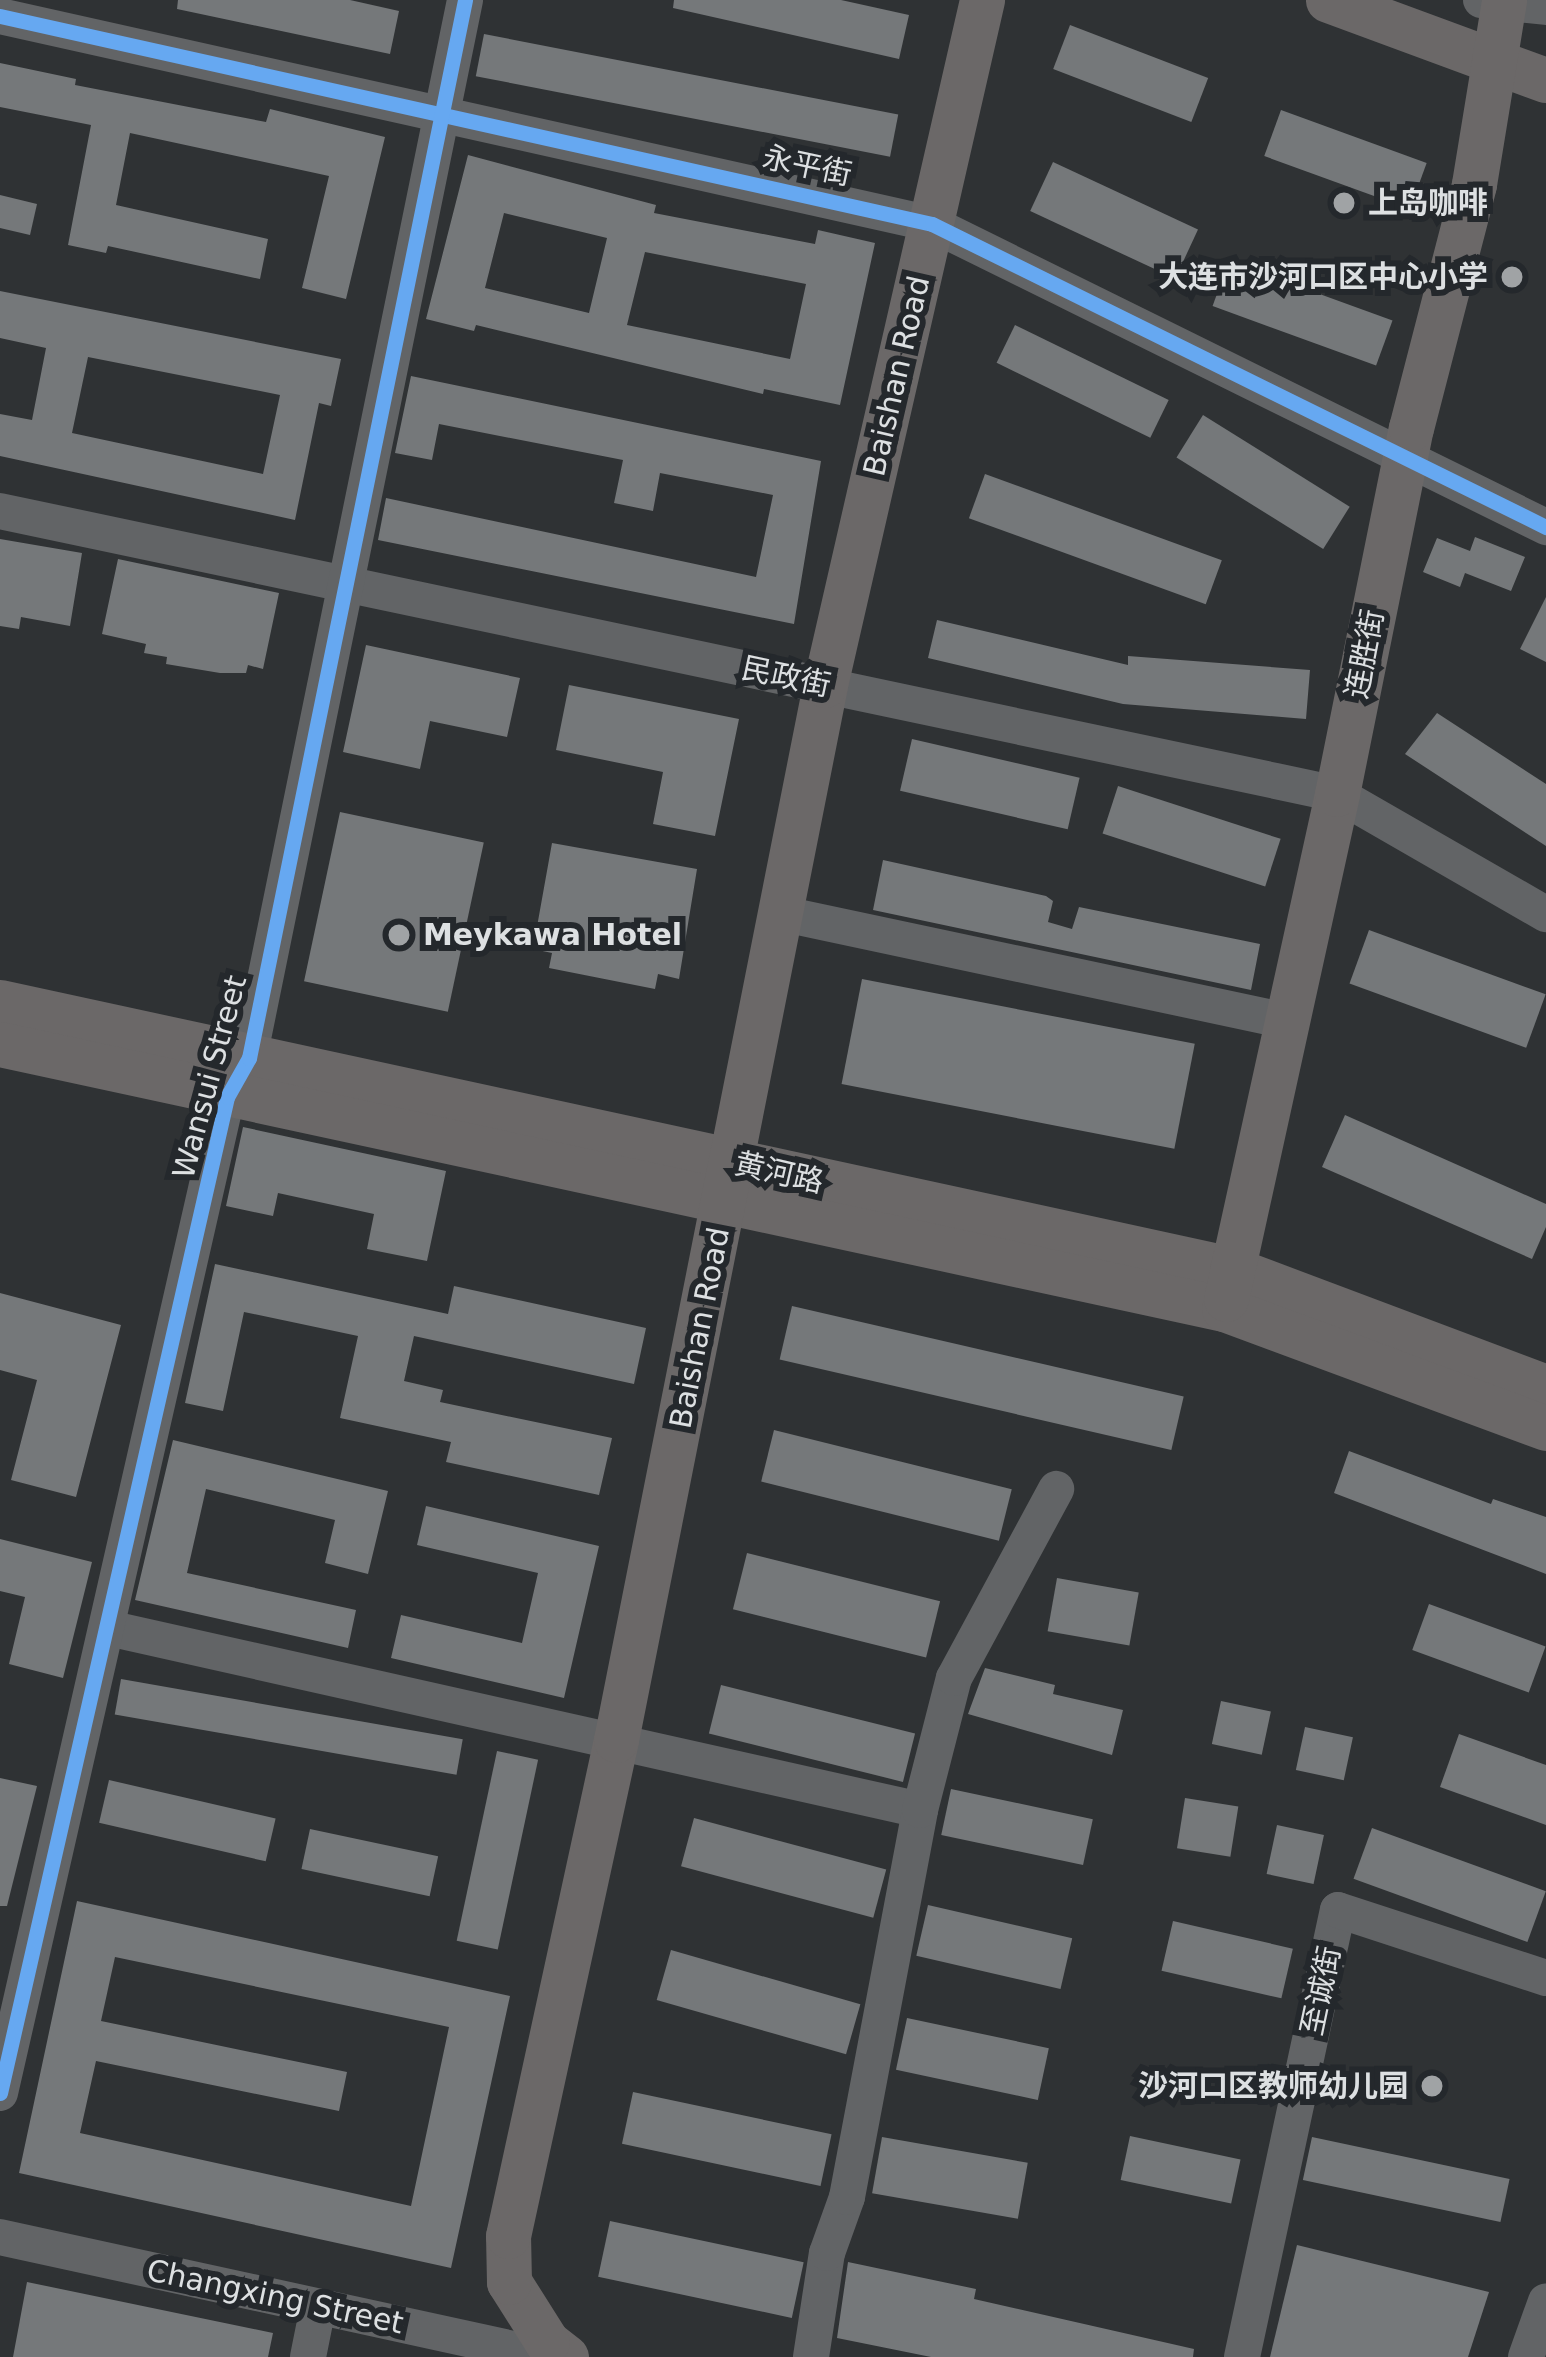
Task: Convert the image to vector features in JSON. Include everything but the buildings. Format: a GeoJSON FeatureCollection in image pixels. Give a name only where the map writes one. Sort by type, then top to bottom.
{"type":"FeatureCollection","features":[{"type":"Feature","properties":{"kind":"main road","name":"Baishan Road"},"geometry":{"type":"LineString","coordinates":[[566,2357],[547,2342],[509,2282],[508,2236],[616,1740],[825,686],[982,0]]}},
{"type":"Feature","properties":{"kind":"main road"},"geometry":{"type":"LineString","coordinates":[[1328,0],[1546,80]]}},
{"type":"Feature","properties":{"kind":"main road","name":"连胜街"},"geometry":{"type":"LineString","coordinates":[[1228,1289],[1405,458],[1474,184],[1492,61],[1509,2]]}},
{"type":"Feature","properties":{"kind":"main road","name":"黄河路"},"geometry":{"type":"LineString","coordinates":[[0,1002],[238,1077]]}},
{"type":"Feature","properties":{"kind":"main road","name":"黄河路"},"geometry":{"type":"LineString","coordinates":[[0,1044],[238,1077],[1228,1289],[1546,1387]]}},
{"type":"Feature","properties":{"kind":"main road","name":"黄河路"},"geometry":{"type":"LineString","coordinates":[[1228,1289],[1546,1428]]}},
{"type":"Feature","properties":{"kind":"street","name":"Wansui Street"},"geometry":{"type":"LineString","coordinates":[[0,2093],[29,1947],[238,1077],[346,584],[465,0]]}},
{"type":"Feature","properties":{"kind":"street","name":"永平街"},"geometry":{"type":"LineString","coordinates":[[0,16],[932,224],[1546,527]]}},
{"type":"Feature","properties":{"kind":"street","name":"民政街"},"geometry":{"type":"LineString","coordinates":[[0,511],[1337,794],[1546,914]]}},
{"type":"Feature","properties":{"kind":"street"},"geometry":{"type":"LineString","coordinates":[[779,913],[1287,1022]]}},
{"type":"Feature","properties":{"kind":"street"},"geometry":{"type":"LineString","coordinates":[[811,2357],[826,2254],[847,2198],[920,1810],[954,1678],[1056,1489]]}},
{"type":"Feature","properties":{"kind":"street"},"geometry":{"type":"LineString","coordinates":[[108,1628],[920,1810]]}},
{"type":"Feature","properties":{"kind":"street","name":"至诚街"},"geometry":{"type":"LineString","coordinates":[[1242,2357],[1338,1910],[1546,1978]]}},
{"type":"Feature","properties":{"kind":"street","name":"Changxing Street"},"geometry":{"type":"LineString","coordinates":[[0,2236],[550,2357]]}},
{"type":"Feature","properties":{"kind":"street"},"geometry":{"type":"LineString","coordinates":[[1526,2357],[1546,2301]]}},
{"type":"Feature","properties":{"kind":"street"},"geometry":{"type":"LineString","coordinates":[[308,2357],[318,2307]]}},
{"type":"Feature","properties":{"kind":"cycle path"},"geometry":{"type":"LineString","coordinates":[[0,2093],[227,1097],[249,1058],[465,0]]}},
{"type":"Feature","properties":{"kind":"cycle path"},"geometry":{"type":"LineString","coordinates":[[0,16],[932,224],[1546,527]]}},
{"type":"Feature","properties":{"kind":"place","name":"上岛咖啡"},"geometry":{"type":"Point","coordinates":[1344,203]}},
{"type":"Feature","properties":{"kind":"place","name":"大连市沙河口区中心小学"},"geometry":{"type":"Point","coordinates":[1512,277]}},
{"type":"Feature","properties":{"kind":"place","name":"Meykawa Hotel"},"geometry":{"type":"Point","coordinates":[399,935]}},
{"type":"Feature","properties":{"kind":"place","name":"沙河口区教师幼儿园"},"geometry":{"type":"Point","coordinates":[1432,2086]}}]}
